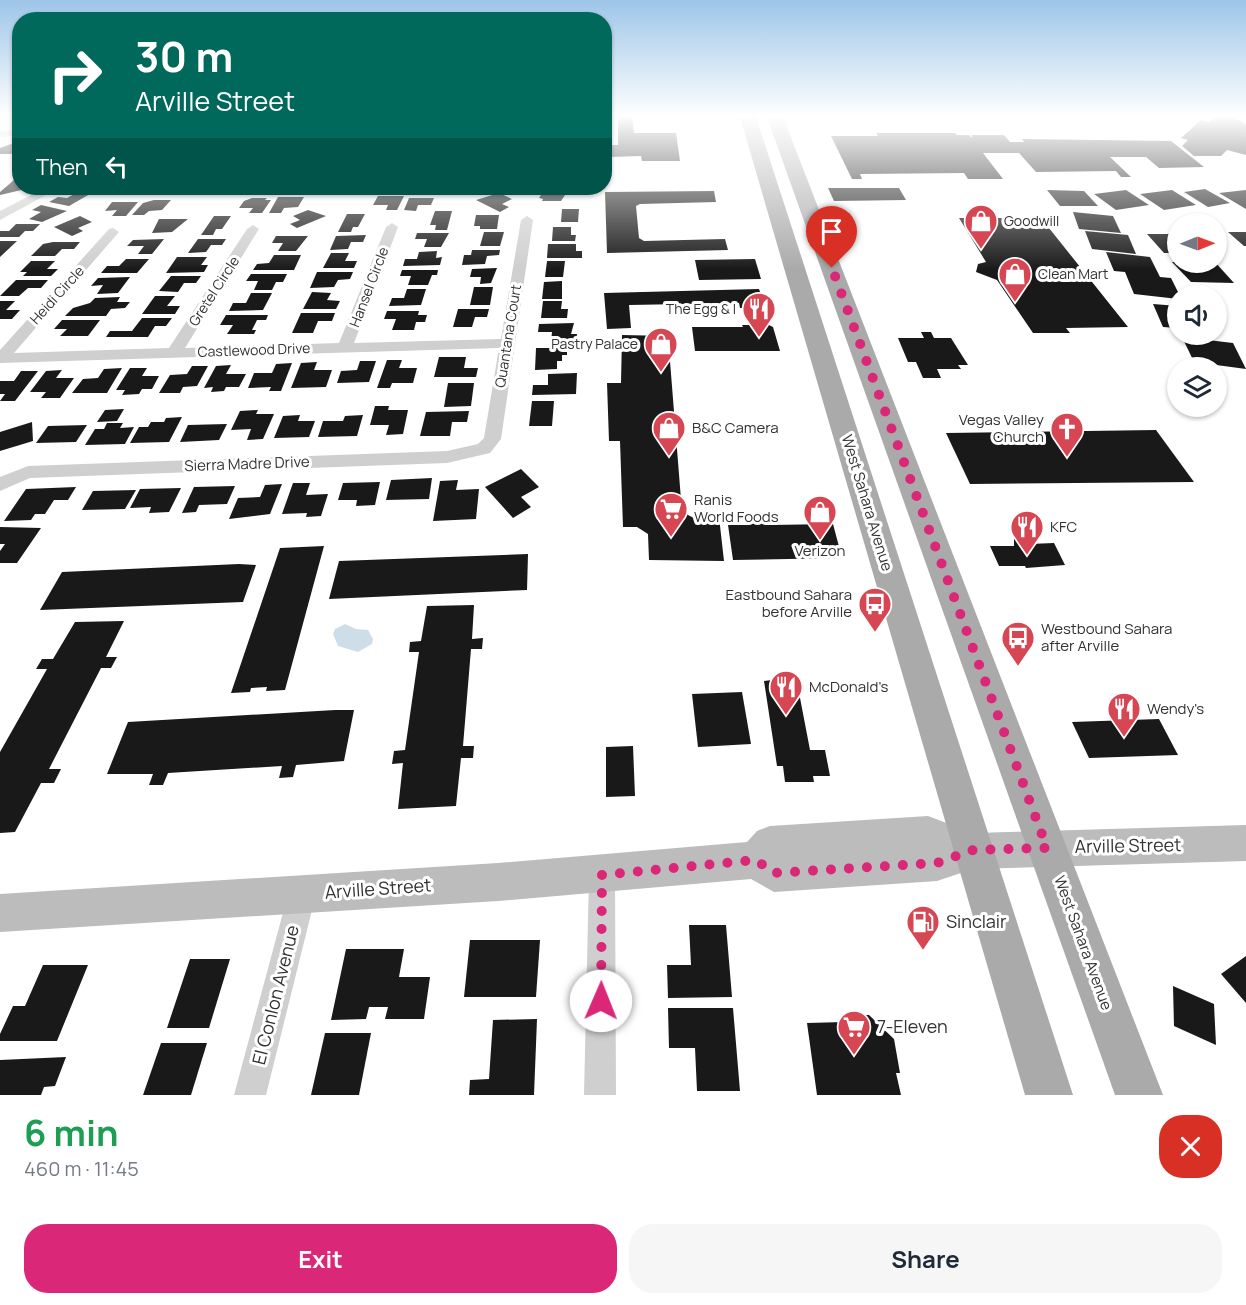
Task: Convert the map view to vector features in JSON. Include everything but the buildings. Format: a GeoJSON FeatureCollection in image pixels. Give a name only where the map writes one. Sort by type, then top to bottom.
{"type":"FeatureCollection","features":[{"type":"Feature","properties":{"kind":"main road","name":"West Sahara Avenue"},"geometry":{"type":"LineString","coordinates":[[764,168],[1049,1095]]}},
{"type":"Feature","properties":{"kind":"main road","name":"West Sahara Avenue"},"geometry":{"type":"LineString","coordinates":[[794,168],[1139,1095]]}},
{"type":"Feature","properties":{"kind":"main road"},"geometry":{"type":"LineString","coordinates":[[765,173],[782,186],[785,195],[793,204],[813,217]]}},
{"type":"Feature","properties":{"kind":"main road"},"geometry":{"type":"LineString","coordinates":[[776,208],[790,209],[799,218],[813,217]]}},
{"type":"Feature","properties":{"kind":"main road"},"geometry":{"type":"LineString","coordinates":[[826,373],[846,381],[859,398],[884,413]]}},
{"type":"Feature","properties":{"kind":"main road"},"geometry":{"type":"LineString","coordinates":[[837,405],[857,408],[872,424],[895,438]]}},
{"type":"Feature","properties":{"kind":"main road","name":"Arville Street"},"geometry":{"type":"LineString","coordinates":[[0,913],[602,875],[756,860],[774,873],[937,863],[973,850],[1246,843]]}},
{"type":"Feature","properties":{"kind":"street"},"geometry":{"type":"LineString","coordinates":[[0,216],[39,195]]}},
{"type":"Feature","properties":{"kind":"street"},"geometry":{"type":"LineString","coordinates":[[0,208],[14,208]]}},
{"type":"Feature","properties":{"kind":"street","name":"Quantana Court"},"geometry":{"type":"LineString","coordinates":[[484,449],[492,439],[526,220]]}},
{"type":"Feature","properties":{"kind":"street","name":"Hansel Circle"},"geometry":{"type":"LineString","coordinates":[[345,347],[392,227]]}},
{"type":"Feature","properties":{"kind":"street","name":"Gretel Circle"},"geometry":{"type":"LineString","coordinates":[[174,352],[253,229]]}},
{"type":"Feature","properties":{"kind":"street","name":"Heidi Circle"},"geometry":{"type":"LineString","coordinates":[[0,358],[113,232]]}},
{"type":"Feature","properties":{"kind":"street","name":"Castlewood Drive"},"geometry":{"type":"LineString","coordinates":[[0,358],[507,343]]}},
{"type":"Feature","properties":{"kind":"street","name":"Sierra Madre Drive"},"geometry":{"type":"LineString","coordinates":[[4,481],[28,472],[447,458],[484,449]]}},
{"type":"Feature","properties":{"kind":"street"},"geometry":{"type":"LineString","coordinates":[[600,1095],[602,875]]}},
{"type":"Feature","properties":{"kind":"street","name":"El Conlon Avenue"},"geometry":{"type":"LineString","coordinates":[[250,1095],[302,894]]}},
{"type":"Feature","properties":{"kind":"shaded area"},"geometry":{"type":"Polygon","coordinates":[[[345,624],[356,629],[368,630],[373,639],[372,644],[358,652],[338,646],[333,634],[335,629],[345,624]]]}},
{"type":"Feature","properties":{"kind":"place","name":"Goodwill"},"geometry":{"type":"Point","coordinates":[981,250]}},
{"type":"Feature","properties":{"kind":"place","name":"Clean Mart"},"geometry":{"type":"Point","coordinates":[1015,303]}},
{"type":"Feature","properties":{"kind":"place","name":"The Egg & I"},"geometry":{"type":"Point","coordinates":[759,338]}},
{"type":"Feature","properties":{"kind":"place","name":"Pastry Palace"},"geometry":{"type":"Point","coordinates":[661,373]}},
{"type":"Feature","properties":{"kind":"place","name":"B&C Camera"},"geometry":{"type":"Point","coordinates":[669,457]}},
{"type":"Feature","properties":{"kind":"place","name":"Vegas Valley Church"},"geometry":{"type":"Point","coordinates":[1067,458]}},
{"type":"Feature","properties":{"kind":"place","name":"Ranis World Foods"},"geometry":{"type":"Point","coordinates":[671,538]}},
{"type":"Feature","properties":{"kind":"place","name":"Verizon"},"geometry":{"type":"Point","coordinates":[820,541]}},
{"type":"Feature","properties":{"kind":"place","name":"KFC"},"geometry":{"type":"Point","coordinates":[1027,556]}},
{"type":"Feature","properties":{"kind":"place","name":"Eastbound Sahara before Arville"},"geometry":{"type":"Point","coordinates":[875,633]}},
{"type":"Feature","properties":{"kind":"place","name":"Westbound Sahara after Arville"},"geometry":{"type":"Point","coordinates":[1018,667]}},
{"type":"Feature","properties":{"kind":"place","name":"McDonald's"},"geometry":{"type":"Point","coordinates":[786,716]}},
{"type":"Feature","properties":{"kind":"place","name":"Wendy's"},"geometry":{"type":"Point","coordinates":[1124,738]}},
{"type":"Feature","properties":{"kind":"place","name":"Sinclair"},"geometry":{"type":"Point","coordinates":[923,951]}},
{"type":"Feature","properties":{"kind":"place","name":"7-Eleven"},"geometry":{"type":"Point","coordinates":[854,1056]}},
{"type":"Feature","properties":{"kind":"route"},"geometry":{"type":"LineString","coordinates":[[601,1001],[602,875],[756,860],[774,873],[804,872],[937,863],[973,850],[1047,848],[832,268]]}}]}
